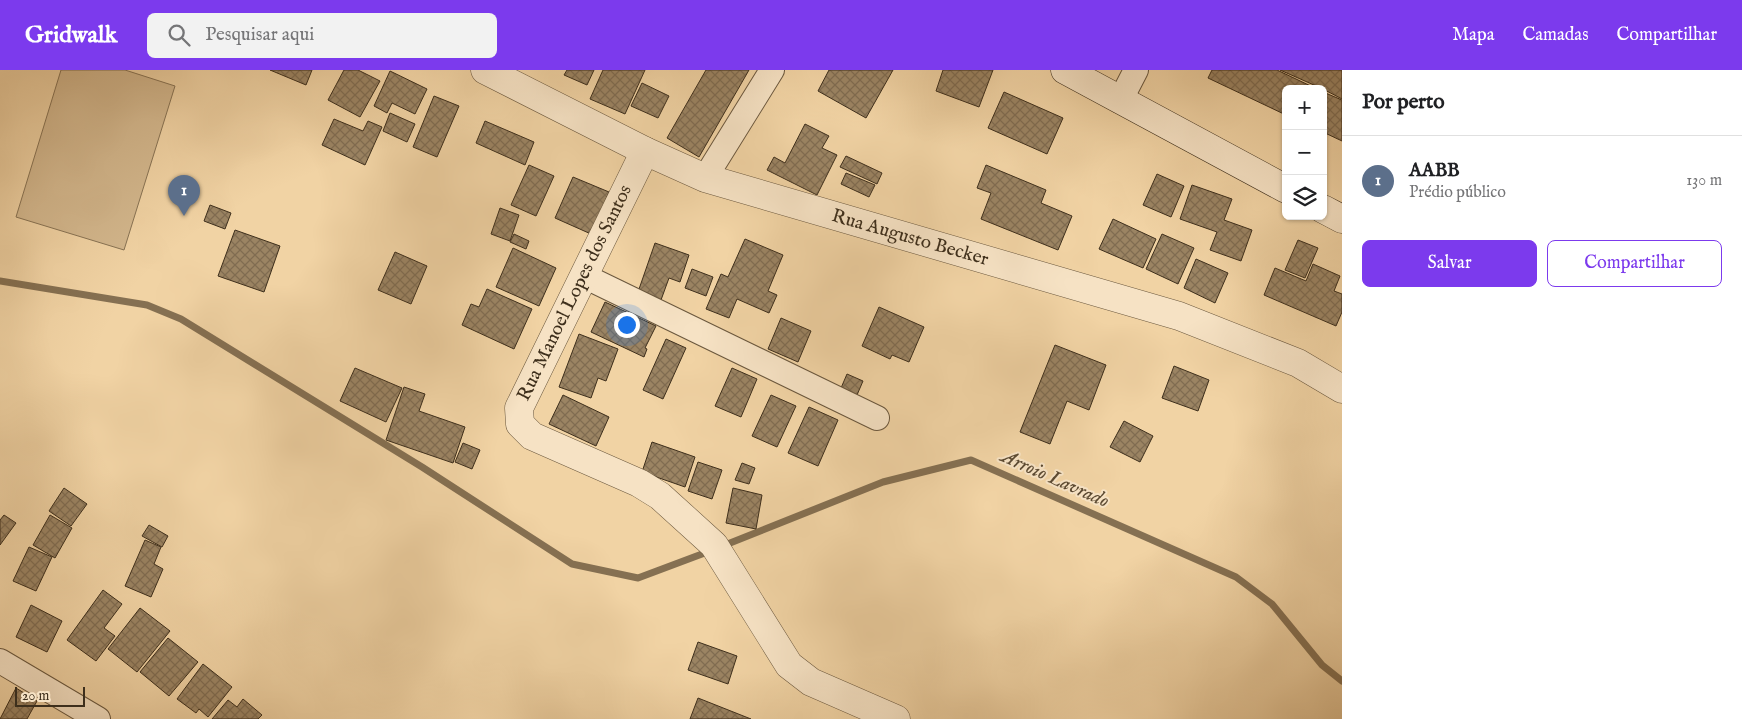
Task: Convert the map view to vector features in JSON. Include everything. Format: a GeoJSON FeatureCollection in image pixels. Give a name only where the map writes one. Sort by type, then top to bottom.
{"type":"FeatureCollection","features":[{"type":"Feature","properties":{"kind":"street","name":"Rua Augusto Becker"},"geometry":{"type":"LineString","coordinates":[[485,70],[645,151],[705,178],[1179,316],[1298,364],[1342,389]]}},
{"type":"Feature","properties":{"kind":"street"},"geometry":{"type":"LineString","coordinates":[[705,178],[772,70]]}},
{"type":"Feature","properties":{"kind":"street"},"geometry":{"type":"LineString","coordinates":[[1065,70],[1282,187]]}},
{"type":"Feature","properties":{"kind":"street"},"geometry":{"type":"LineString","coordinates":[[1120,101],[1136,70]]}},
{"type":"Feature","properties":{"kind":"street","name":"Rua Manoel Lopes dos Santos"},"geometry":{"type":"LineString","coordinates":[[645,151],[519,408],[520,424],[532,436],[653,491],[714,545],[789,665],[811,682],[896,719]]}},
{"type":"Feature","properties":{"kind":"street"},"geometry":{"type":"LineString","coordinates":[[1327,211],[1342,219]]}},
{"type":"Feature","properties":{"kind":"street"},"geometry":{"type":"LineString","coordinates":[[584,276],[877,418]]}},
{"type":"Feature","properties":{"kind":"street"},"geometry":{"type":"LineString","coordinates":[[0,661],[98,719]]}},
{"type":"Feature","properties":{"kind":"shaded area"},"geometry":{"type":"Polygon","coordinates":[[[61,70],[125,70],[175,86],[124,250],[16,217],[61,70]]]}},
{"type":"Feature","properties":{"kind":"building"},"geometry":{"type":"Polygon","coordinates":[[[270,70],[312,70],[306,85],[270,70]]]}},
{"type":"Feature","properties":{"kind":"building"},"geometry":{"type":"Polygon","coordinates":[[[344,70],[358,70],[380,81],[360,117],[328,100],[344,70]]]}},
{"type":"Feature","properties":{"kind":"building"},"geometry":{"type":"Polygon","coordinates":[[[567,70],[594,70],[587,85],[564,75],[567,70]]]}},
{"type":"Feature","properties":{"kind":"building"},"geometry":{"type":"Polygon","coordinates":[[[603,70],[645,70],[625,114],[590,99],[603,70]]]}},
{"type":"Feature","properties":{"kind":"building"},"geometry":{"type":"Polygon","coordinates":[[[706,70],[749,70],[699,157],[667,138],[706,70]]]}},
{"type":"Feature","properties":{"kind":"building"},"geometry":{"type":"Polygon","coordinates":[[[829,70],[893,70],[866,118],[818,91],[829,70]]]}},
{"type":"Feature","properties":{"kind":"building"},"geometry":{"type":"Polygon","coordinates":[[[943,70],[993,70],[979,107],[936,91],[943,70]]]}},
{"type":"Feature","properties":{"kind":"building"},"geometry":{"type":"Polygon","coordinates":[[[1212,70],[1277,70],[1309,85],[1282,85],[1282,113],[1208,78],[1212,70]]]}},
{"type":"Feature","properties":{"kind":"building"},"geometry":{"type":"Polygon","coordinates":[[[1280,70],[1342,70],[1342,99],[1327,91],[1327,85],[1314,85],[1280,70]]]}},
{"type":"Feature","properties":{"kind":"building"},"geometry":{"type":"Polygon","coordinates":[[[390,71],[427,89],[415,114],[392,103],[387,113],[374,106],[390,71]]]}},
{"type":"Feature","properties":{"kind":"building"},"geometry":{"type":"Polygon","coordinates":[[[642,83],[669,96],[658,118],[631,106],[642,83]]]}},
{"type":"Feature","properties":{"kind":"building"},"geometry":{"type":"Polygon","coordinates":[[[1004,92],[1063,118],[1047,154],[988,128],[1004,92]]]}},
{"type":"Feature","properties":{"kind":"building"},"geometry":{"type":"Polygon","coordinates":[[[1327,94],[1342,100],[1342,141],[1327,134],[1327,94]]]}},
{"type":"Feature","properties":{"kind":"building"},"geometry":{"type":"Polygon","coordinates":[[[434,96],[459,106],[437,157],[413,147],[434,96]]]}},
{"type":"Feature","properties":{"kind":"building"},"geometry":{"type":"Polygon","coordinates":[[[390,113],[415,124],[407,142],[383,131],[390,113]]]}},
{"type":"Feature","properties":{"kind":"building"},"geometry":{"type":"Polygon","coordinates":[[[334,119],[363,131],[368,121],[382,127],[365,165],[322,145],[334,119]]]}},
{"type":"Feature","properties":{"kind":"building"},"geometry":{"type":"Polygon","coordinates":[[[485,121],[534,142],[525,165],[476,143],[485,121]]]}},
{"type":"Feature","properties":{"kind":"building"},"geometry":{"type":"Polygon","coordinates":[[[805,124],[829,136],[822,148],[837,155],[817,195],[767,170],[774,157],[785,163],[805,124]]]}},
{"type":"Feature","properties":{"kind":"building"},"geometry":{"type":"Polygon","coordinates":[[[846,156],[882,173],[877,184],[840,167],[846,156]]]}},
{"type":"Feature","properties":{"kind":"building"},"geometry":{"type":"Polygon","coordinates":[[[529,165],[554,176],[536,216],[511,205],[529,165]]]}},
{"type":"Feature","properties":{"kind":"building"},"geometry":{"type":"Polygon","coordinates":[[[986,165],[1046,190],[1041,203],[1072,216],[1058,250],[981,219],[991,193],[977,188],[986,165]]]}},
{"type":"Feature","properties":{"kind":"building"},"geometry":{"type":"Polygon","coordinates":[[[846,173],[875,185],[869,197],[841,184],[846,173]]]}},
{"type":"Feature","properties":{"kind":"building"},"geometry":{"type":"Polygon","coordinates":[[[1157,174],[1184,186],[1171,217],[1143,205],[1157,174]]]}},
{"type":"Feature","properties":{"kind":"building"},"geometry":{"type":"Polygon","coordinates":[[[573,177],[609,192],[591,234],[555,218],[573,177]]]}},
{"type":"Feature","properties":{"kind":"building"},"geometry":{"type":"Polygon","coordinates":[[[1192,185],[1232,199],[1224,220],[1252,230],[1241,261],[1210,250],[1217,232],[1180,219],[1192,185]]]}},
{"type":"Feature","properties":{"kind":"building"},"geometry":{"type":"Polygon","coordinates":[[[210,205],[231,213],[225,229],[204,221],[210,205]]]}},
{"type":"Feature","properties":{"kind":"building"},"geometry":{"type":"Polygon","coordinates":[[[500,208],[519,215],[510,241],[491,234],[500,208]]]}},
{"type":"Feature","properties":{"kind":"building"},"geometry":{"type":"Polygon","coordinates":[[[1113,219],[1156,239],[1143,268],[1099,249],[1113,219]]]}},
{"type":"Feature","properties":{"kind":"building"},"geometry":{"type":"Polygon","coordinates":[[[235,230],[280,246],[264,292],[218,276],[235,230]]]}},
{"type":"Feature","properties":{"kind":"building"},"geometry":{"type":"Polygon","coordinates":[[[514,234],[529,241],[526,249],[510,242],[514,234]]]}},
{"type":"Feature","properties":{"kind":"building"},"geometry":{"type":"Polygon","coordinates":[[[1162,234],[1194,248],[1178,284],[1146,269],[1162,234]]]}},
{"type":"Feature","properties":{"kind":"building"},"geometry":{"type":"Polygon","coordinates":[[[745,239],[783,255],[768,291],[777,295],[769,313],[737,299],[729,318],[706,309],[721,274],[728,277],[745,239]]]}},
{"type":"Feature","properties":{"kind":"building"},"geometry":{"type":"Polygon","coordinates":[[[1298,240],[1318,248],[1305,278],[1285,270],[1298,240]]]}},
{"type":"Feature","properties":{"kind":"building"},"geometry":{"type":"Polygon","coordinates":[[[655,243],[689,255],[680,282],[669,278],[661,300],[638,292],[655,243]]]}},
{"type":"Feature","properties":{"kind":"building"},"geometry":{"type":"Polygon","coordinates":[[[513,248],[556,268],[539,306],[496,287],[513,248]]]}},
{"type":"Feature","properties":{"kind":"building"},"geometry":{"type":"Polygon","coordinates":[[[395,252],[427,266],[411,304],[378,290],[395,252]]]}},
{"type":"Feature","properties":{"kind":"building"},"geometry":{"type":"Polygon","coordinates":[[[1196,259],[1228,273],[1215,303],[1184,288],[1196,259]]]}},
{"type":"Feature","properties":{"kind":"building"},"geometry":{"type":"Polygon","coordinates":[[[1313,264],[1340,276],[1334,291],[1342,294],[1342,312],[1336,326],[1264,295],[1275,268],[1306,281],[1313,264]]]}},
{"type":"Feature","properties":{"kind":"building"},"geometry":{"type":"Polygon","coordinates":[[[692,269],[713,277],[706,296],[685,288],[692,269]]]}},
{"type":"Feature","properties":{"kind":"building"},"geometry":{"type":"Polygon","coordinates":[[[487,289],[532,309],[514,349],[462,325],[471,304],[479,307],[487,289]]]}},
{"type":"Feature","properties":{"kind":"building"},"geometry":{"type":"Polygon","coordinates":[[[605,302],[656,326],[645,348],[647,349],[644,357],[591,332],[605,302]]]}},
{"type":"Feature","properties":{"kind":"building"},"geometry":{"type":"Polygon","coordinates":[[[879,307],[924,327],[909,362],[892,355],[890,359],[862,346],[879,307]]]}},
{"type":"Feature","properties":{"kind":"building"},"geometry":{"type":"Polygon","coordinates":[[[781,318],[811,331],[798,362],[768,349],[781,318]]]}},
{"type":"Feature","properties":{"kind":"building"},"geometry":{"type":"Polygon","coordinates":[[[579,334],[618,349],[606,381],[598,378],[591,398],[559,387],[579,334]]]}},
{"type":"Feature","properties":{"kind":"building"},"geometry":{"type":"Polygon","coordinates":[[[666,339],[686,348],[663,399],[643,390],[666,339]]]}},
{"type":"Feature","properties":{"kind":"building"},"geometry":{"type":"Polygon","coordinates":[[[1055,345],[1106,365],[1089,410],[1067,401],[1050,444],[1020,432],[1055,345]]]}},
{"type":"Feature","properties":{"kind":"building"},"geometry":{"type":"Polygon","coordinates":[[[1174,366],[1209,380],[1198,411],[1162,398],[1174,366]]]}},
{"type":"Feature","properties":{"kind":"building"},"geometry":{"type":"Polygon","coordinates":[[[355,368],[402,388],[386,422],[340,401],[355,368]]]}},
{"type":"Feature","properties":{"kind":"building"},"geometry":{"type":"Polygon","coordinates":[[[732,368],[757,379],[741,417],[715,406],[732,368]]]}},
{"type":"Feature","properties":{"kind":"building"},"geometry":{"type":"Polygon","coordinates":[[[847,374],[863,381],[857,395],[841,388],[847,374]]]}},
{"type":"Feature","properties":{"kind":"building"},"geometry":{"type":"Polygon","coordinates":[[[404,387],[425,394],[419,411],[465,427],[453,463],[386,440],[404,387]]]}},
{"type":"Feature","properties":{"kind":"building"},"geometry":{"type":"Polygon","coordinates":[[[563,395],[609,417],[596,446],[549,424],[563,395]]]}},
{"type":"Feature","properties":{"kind":"building"},"geometry":{"type":"Polygon","coordinates":[[[771,395],[796,406],[777,447],[752,436],[771,395]]]}},
{"type":"Feature","properties":{"kind":"building"},"geometry":{"type":"Polygon","coordinates":[[[809,407],[838,420],[818,466],[788,453],[809,407]]]}},
{"type":"Feature","properties":{"kind":"building"},"geometry":{"type":"Polygon","coordinates":[[[1124,421],[1153,436],[1140,462],[1110,447],[1124,421]]]}},
{"type":"Feature","properties":{"kind":"building"},"geometry":{"type":"Polygon","coordinates":[[[652,442],[695,457],[685,487],[642,472],[652,442]]]}},
{"type":"Feature","properties":{"kind":"building"},"geometry":{"type":"Polygon","coordinates":[[[463,443],[480,450],[472,469],[455,462],[463,443]]]}},
{"type":"Feature","properties":{"kind":"building"},"geometry":{"type":"Polygon","coordinates":[[[698,462],[722,470],[712,499],[688,491],[698,462]]]}},
{"type":"Feature","properties":{"kind":"building"},"geometry":{"type":"Polygon","coordinates":[[[742,463],[755,468],[749,484],[735,480],[742,463]]]}},
{"type":"Feature","properties":{"kind":"building"},"geometry":{"type":"Polygon","coordinates":[[[64,488],[87,504],[71,526],[49,511],[64,488]]]}},
{"type":"Feature","properties":{"kind":"building"},"geometry":{"type":"Polygon","coordinates":[[[733,488],[762,495],[756,529],[726,523],[733,488]]]}},
{"type":"Feature","properties":{"kind":"building"},"geometry":{"type":"Polygon","coordinates":[[[4,515],[16,523],[0,545],[0,520],[4,515]]]}},
{"type":"Feature","properties":{"kind":"building"},"geometry":{"type":"Polygon","coordinates":[[[50,515],[72,528],[55,558],[33,545],[50,515]]]}},
{"type":"Feature","properties":{"kind":"building"},"geometry":{"type":"Polygon","coordinates":[[[149,525],[168,536],[162,547],[142,536],[149,525]]]}},
{"type":"Feature","properties":{"kind":"building"},"geometry":{"type":"Polygon","coordinates":[[[145,540],[161,547],[154,564],[163,569],[151,597],[125,586],[145,540]]]}},
{"type":"Feature","properties":{"kind":"building"},"geometry":{"type":"Polygon","coordinates":[[[29,547],[52,557],[36,591],[13,581],[29,547]]]}},
{"type":"Feature","properties":{"kind":"building"},"geometry":{"type":"Polygon","coordinates":[[[103,590],[122,604],[104,628],[115,636],[96,661],[67,640],[103,590]]]}},
{"type":"Feature","properties":{"kind":"building"},"geometry":{"type":"Polygon","coordinates":[[[31,605],[62,621],[47,652],[16,637],[31,605]]]}},
{"type":"Feature","properties":{"kind":"building"},"geometry":{"type":"Polygon","coordinates":[[[140,608],[170,631],[137,672],[108,649],[140,608]]]}},
{"type":"Feature","properties":{"kind":"building"},"geometry":{"type":"Polygon","coordinates":[[[168,638],[198,662],[169,696],[140,672],[168,638]]]}},
{"type":"Feature","properties":{"kind":"building"},"geometry":{"type":"Polygon","coordinates":[[[698,642],[737,656],[728,684],[688,670],[698,642]]]}},
{"type":"Feature","properties":{"kind":"building"},"geometry":{"type":"Polygon","coordinates":[[[203,664],[232,687],[208,717],[199,709],[196,713],[177,699],[203,664]]]}},
{"type":"Feature","properties":{"kind":"building"},"geometry":{"type":"Polygon","coordinates":[[[16,688],[37,701],[27,719],[0,719],[16,688]]]}},
{"type":"Feature","properties":{"kind":"building"},"geometry":{"type":"Polygon","coordinates":[[[698,698],[751,719],[690,719],[698,698]]]}},
{"type":"Feature","properties":{"kind":"building"},"geometry":{"type":"Polygon","coordinates":[[[243,699],[262,715],[258,719],[212,719],[228,700],[237,707],[243,699]]]}},
{"type":"Feature","properties":{"kind":"waterway"},"geometry":{"type":"LineString","coordinates":[[0,281],[147,305],[181,319],[422,467],[572,564],[638,578],[710,551]]}},
{"type":"Feature","properties":{"kind":"waterway","name":"Arroio Lavrado"},"geometry":{"type":"LineString","coordinates":[[720,547],[883,482],[971,460],[1236,577],[1272,604],[1322,665],[1342,681]]}},
{"type":"Feature","properties":{"kind":"place","name":"AABB"},"geometry":{"type":"Point","coordinates":[184,216]}}]}
